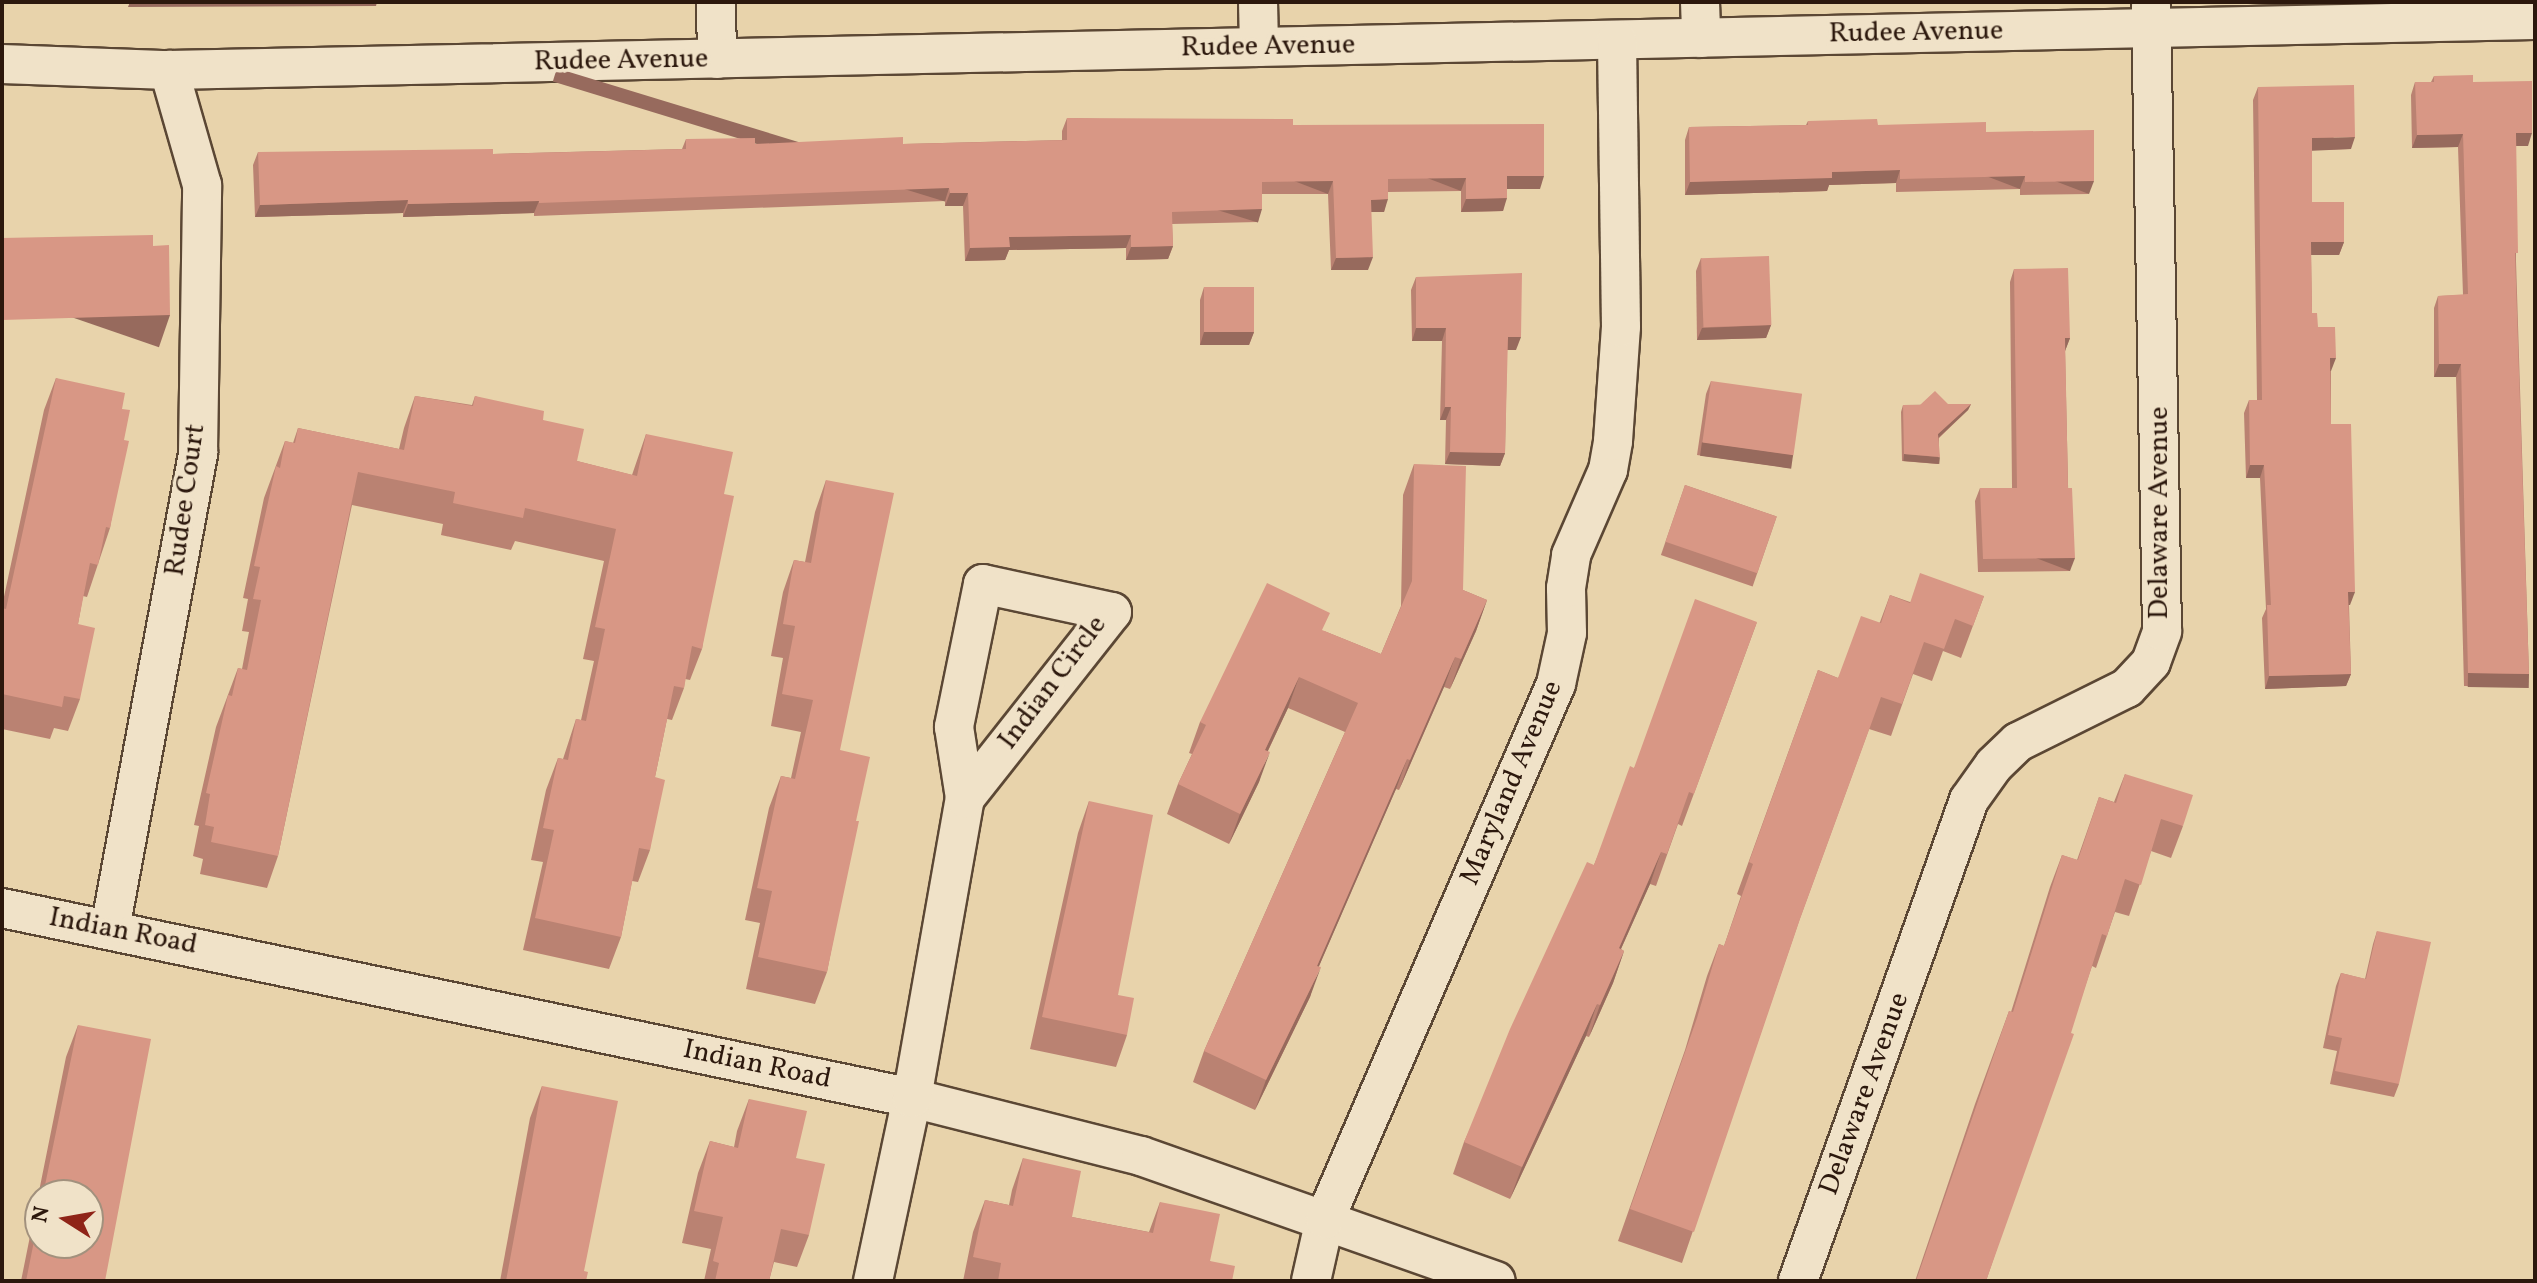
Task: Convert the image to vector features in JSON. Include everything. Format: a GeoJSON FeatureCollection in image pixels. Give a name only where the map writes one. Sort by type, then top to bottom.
{"type":"FeatureCollection","features":[{"type":"Feature","properties":{"kind":"street"},"geometry":{"type":"LineString","coordinates":[[716,2],[717,59]]}},
{"type":"Feature","properties":{"kind":"street"},"geometry":{"type":"LineString","coordinates":[[1258,2],[1259,47]]}},
{"type":"Feature","properties":{"kind":"street","name":"Rudee Avenue"},"geometry":{"type":"LineString","coordinates":[[2,64],[169,70],[1617,40],[1701,20],[2151,15],[2535,20]]}},
{"type":"Feature","properties":{"kind":"street","name":"Delaware Avenue"},"geometry":{"type":"LineString","coordinates":[[1798,1281],[1969,800],[1994,765],[2018,742],[2127,688],[2151,662],[2162,631],[2151,15]]}},
{"type":"Feature","properties":{"kind":"street","name":"Maryland Avenue"},"geometry":{"type":"LineString","coordinates":[[1311,1281],[1325,1219],[1556,684],[1567,633],[1566,588],[1571,555],[1608,470],[1613,441],[1621,327],[1617,40]]}},
{"type":"Feature","properties":{"kind":"street","name":"Rudee Court"},"geometry":{"type":"LineString","coordinates":[[110,929],[198,452],[202,185],[169,70]]}},
{"type":"Feature","properties":{"kind":"street","name":"Indian Circle"},"geometry":{"type":"LineString","coordinates":[[873,1281],[912,1098],[965,798],[954,727],[983,584],[1112,612],[965,798]]}},
{"type":"Feature","properties":{"kind":"street","name":"Indian Road"},"geometry":{"type":"LineString","coordinates":[[2,908],[912,1098],[1141,1156],[1496,1281]]}},
{"type":"Feature","properties":{"kind":"building"},"geometry":{"type":"Polygon","coordinates":[[[2473,75],[2473,82],[2532,81],[2532,133],[2516,133],[2518,253],[2515,253],[2529,674],[2468,673],[2461,364],[2439,364],[2438,296],[2468,294],[2463,134],[2417,135],[2415,82],[2434,82],[2434,76],[2473,75]]]}},
{"type":"Feature","properties":{"kind":"building"},"geometry":{"type":"Polygon","coordinates":[[[2354,85],[2355,137],[2312,138],[2312,202],[2344,202],[2344,242],[2311,242],[2312,313],[2317,313],[2318,327],[2335,327],[2336,358],[2330,358],[2331,424],[2351,424],[2355,592],[2348,592],[2351,674],[2269,676],[2267,605],[2271,605],[2264,465],[2250,465],[2249,400],[2262,400],[2258,87],[2354,85]]]}},
{"type":"Feature","properties":{"kind":"building"},"geometry":{"type":"Polygon","coordinates":[[[1067,118],[1293,119],[1293,125],[1544,124],[1544,176],[1507,176],[1507,198],[1466,199],[1466,178],[1388,179],[1388,199],[1371,200],[1373,257],[1336,258],[1333,181],[1262,182],[1262,209],[1172,212],[1173,246],[1131,247],[1131,235],[1009,237],[1010,247],[970,248],[968,193],[950,193],[949,188],[539,203],[408,204],[408,200],[260,205],[258,152],[493,149],[493,154],[686,149],[686,139],[755,138],[755,144],[903,137],[903,144],[1067,140],[1067,118]]]}},
{"type":"Feature","properties":{"kind":"building"},"geometry":{"type":"Polygon","coordinates":[[[1877,119],[1878,125],[1986,122],[1986,132],[2094,130],[2094,181],[2025,182],[2025,176],[1900,179],[1900,170],[1832,172],[1832,178],[1690,182],[1689,127],[1808,125],[1808,121],[1877,119]]]}},
{"type":"Feature","properties":{"kind":"building"},"geometry":{"type":"Polygon","coordinates":[[[153,235],[153,246],[169,245],[170,315],[2,320],[2,238],[153,235]]]}},
{"type":"Feature","properties":{"kind":"building"},"geometry":{"type":"Polygon","coordinates":[[[1769,256],[1771,325],[1703,327],[1701,258],[1769,256]]]}},
{"type":"Feature","properties":{"kind":"building"},"geometry":{"type":"Polygon","coordinates":[[[2068,268],[2070,338],[2065,338],[2068,488],[2072,488],[2075,558],[1983,559],[1980,488],[2017,488],[2014,269],[2068,268]]]}},
{"type":"Feature","properties":{"kind":"building"},"geometry":{"type":"Polygon","coordinates":[[[1522,273],[1521,337],[1508,337],[1505,453],[1450,452],[1451,407],[1445,407],[1446,328],[1416,328],[1416,277],[1522,273]]]}},
{"type":"Feature","properties":{"kind":"building"},"geometry":{"type":"Polygon","coordinates":[[[1204,287],[1254,287],[1254,332],[1204,332],[1204,287]]]}},
{"type":"Feature","properties":{"kind":"building"},"geometry":{"type":"Polygon","coordinates":[[[56,378],[125,393],[122,409],[130,410],[124,440],[129,441],[110,528],[106,527],[98,565],[90,563],[78,624],[95,628],[80,699],[64,696],[62,707],[2,694],[2,608],[6,609],[56,378]]]}},
{"type":"Feature","properties":{"kind":"building"},"geometry":{"type":"Polygon","coordinates":[[[1711,381],[1802,394],[1793,455],[1702,442],[1711,381]]]}},
{"type":"Feature","properties":{"kind":"building"},"geometry":{"type":"Polygon","coordinates":[[[1935,391],[1948,404],[1971,404],[1938,434],[1940,457],[1904,454],[1903,405],[1920,405],[1935,391]]]}},
{"type":"Feature","properties":{"kind":"building"},"geometry":{"type":"Polygon","coordinates":[[[415,396],[473,406],[475,396],[544,411],[543,420],[584,429],[577,461],[637,476],[646,434],[733,452],[724,494],[734,496],[702,649],[692,646],[684,688],[674,686],[655,777],[665,780],[650,850],[639,848],[621,937],[535,918],[554,830],[543,828],[558,758],[568,760],[576,719],[586,721],[605,629],[595,627],[616,529],[525,508],[523,518],[453,503],[455,492],[358,472],[278,856],[211,842],[214,827],[205,825],[210,794],[206,793],[228,695],[232,696],[238,668],[247,670],[261,600],[253,599],[260,567],[254,566],[276,466],[280,468],[285,441],[295,443],[298,428],[404,450],[415,396]]]}},
{"type":"Feature","properties":{"kind":"building"},"geometry":{"type":"Polygon","coordinates":[[[1414,464],[1466,466],[1463,590],[1487,600],[1461,659],[1455,657],[1410,760],[1407,759],[1317,966],[1321,967],[1266,1080],[1204,1051],[1358,703],[1299,677],[1265,750],[1270,752],[1240,814],[1178,784],[1206,725],[1200,722],[1267,583],[1330,613],[1322,630],[1381,654],[1412,581],[1414,464]]]}},
{"type":"Feature","properties":{"kind":"building"},"geometry":{"type":"Polygon","coordinates":[[[826,480],[894,493],[840,750],[870,757],[827,972],[758,957],[772,891],[757,888],[781,776],[795,779],[813,700],[782,694],[795,626],[783,624],[794,560],[811,563],[826,480]]]}},
{"type":"Feature","properties":{"kind":"building"},"geometry":{"type":"Polygon","coordinates":[[[1685,485],[1777,517],[1757,573],[1665,542],[1685,485]]]}},
{"type":"Feature","properties":{"kind":"building"},"geometry":{"type":"Polygon","coordinates":[[[1920,573],[1984,596],[1973,626],[1955,619],[1944,649],[1924,642],[1902,704],[1881,697],[1800,919],[1694,1232],[1630,1209],[1697,1018],[1719,944],[1724,946],[1753,864],[1749,862],[1818,670],[1838,678],[1861,616],[1881,623],[1890,595],[1910,603],[1920,573]]]}},
{"type":"Feature","properties":{"kind":"building"},"geometry":{"type":"Polygon","coordinates":[[[1695,599],[1757,622],[1694,794],[1689,792],[1667,854],[1661,852],[1619,948],[1624,951],[1522,1167],[1464,1142],[1510,1029],[1587,862],[1594,865],[1630,766],[1634,768],[1695,599]]]}},
{"type":"Feature","properties":{"kind":"building"},"geometry":{"type":"Polygon","coordinates":[[[2125,774],[2193,795],[2183,826],[2161,819],[2141,885],[2125,879],[2107,936],[2102,934],[2071,1033],[2074,1034],[1986,1281],[1916,1281],[2009,1011],[2013,1012],[2062,855],[2078,860],[2099,797],[2116,803],[2125,774]]]}},
{"type":"Feature","properties":{"kind":"building"},"geometry":{"type":"Polygon","coordinates":[[[1089,801],[1153,815],[1118,995],[1134,998],[1127,1035],[1042,1017],[1089,801]]]}},
{"type":"Feature","properties":{"kind":"building"},"geometry":{"type":"Polygon","coordinates":[[[2377,931],[2431,942],[2399,1084],[2335,1071],[2342,1038],[2328,1035],[2341,973],[2366,979],[2377,931]]]}},
{"type":"Feature","properties":{"kind":"building"},"geometry":{"type":"Polygon","coordinates":[[[78,1025],[151,1039],[105,1281],[26,1281],[30,1259],[104,1259],[104,1179],[46,1179],[78,1025]]]}},
{"type":"Feature","properties":{"kind":"building"},"geometry":{"type":"Polygon","coordinates":[[[542,1086],[618,1101],[584,1271],[588,1272],[586,1281],[506,1281],[542,1086]]]}},
{"type":"Feature","properties":{"kind":"building"},"geometry":{"type":"Polygon","coordinates":[[[749,1099],[807,1111],[796,1158],[825,1164],[809,1235],[781,1229],[769,1281],[715,1281],[719,1263],[713,1261],[723,1217],[694,1211],[710,1141],[738,1148],[749,1099]]]}},
{"type":"Feature","properties":{"kind":"building"},"geometry":{"type":"Polygon","coordinates":[[[1023,1158],[1081,1171],[1072,1217],[1153,1233],[1160,1202],[1220,1214],[1210,1261],[1235,1266],[1232,1281],[998,1281],[1001,1263],[973,1257],[985,1200],[1013,1206],[1023,1158]]]}}]}
